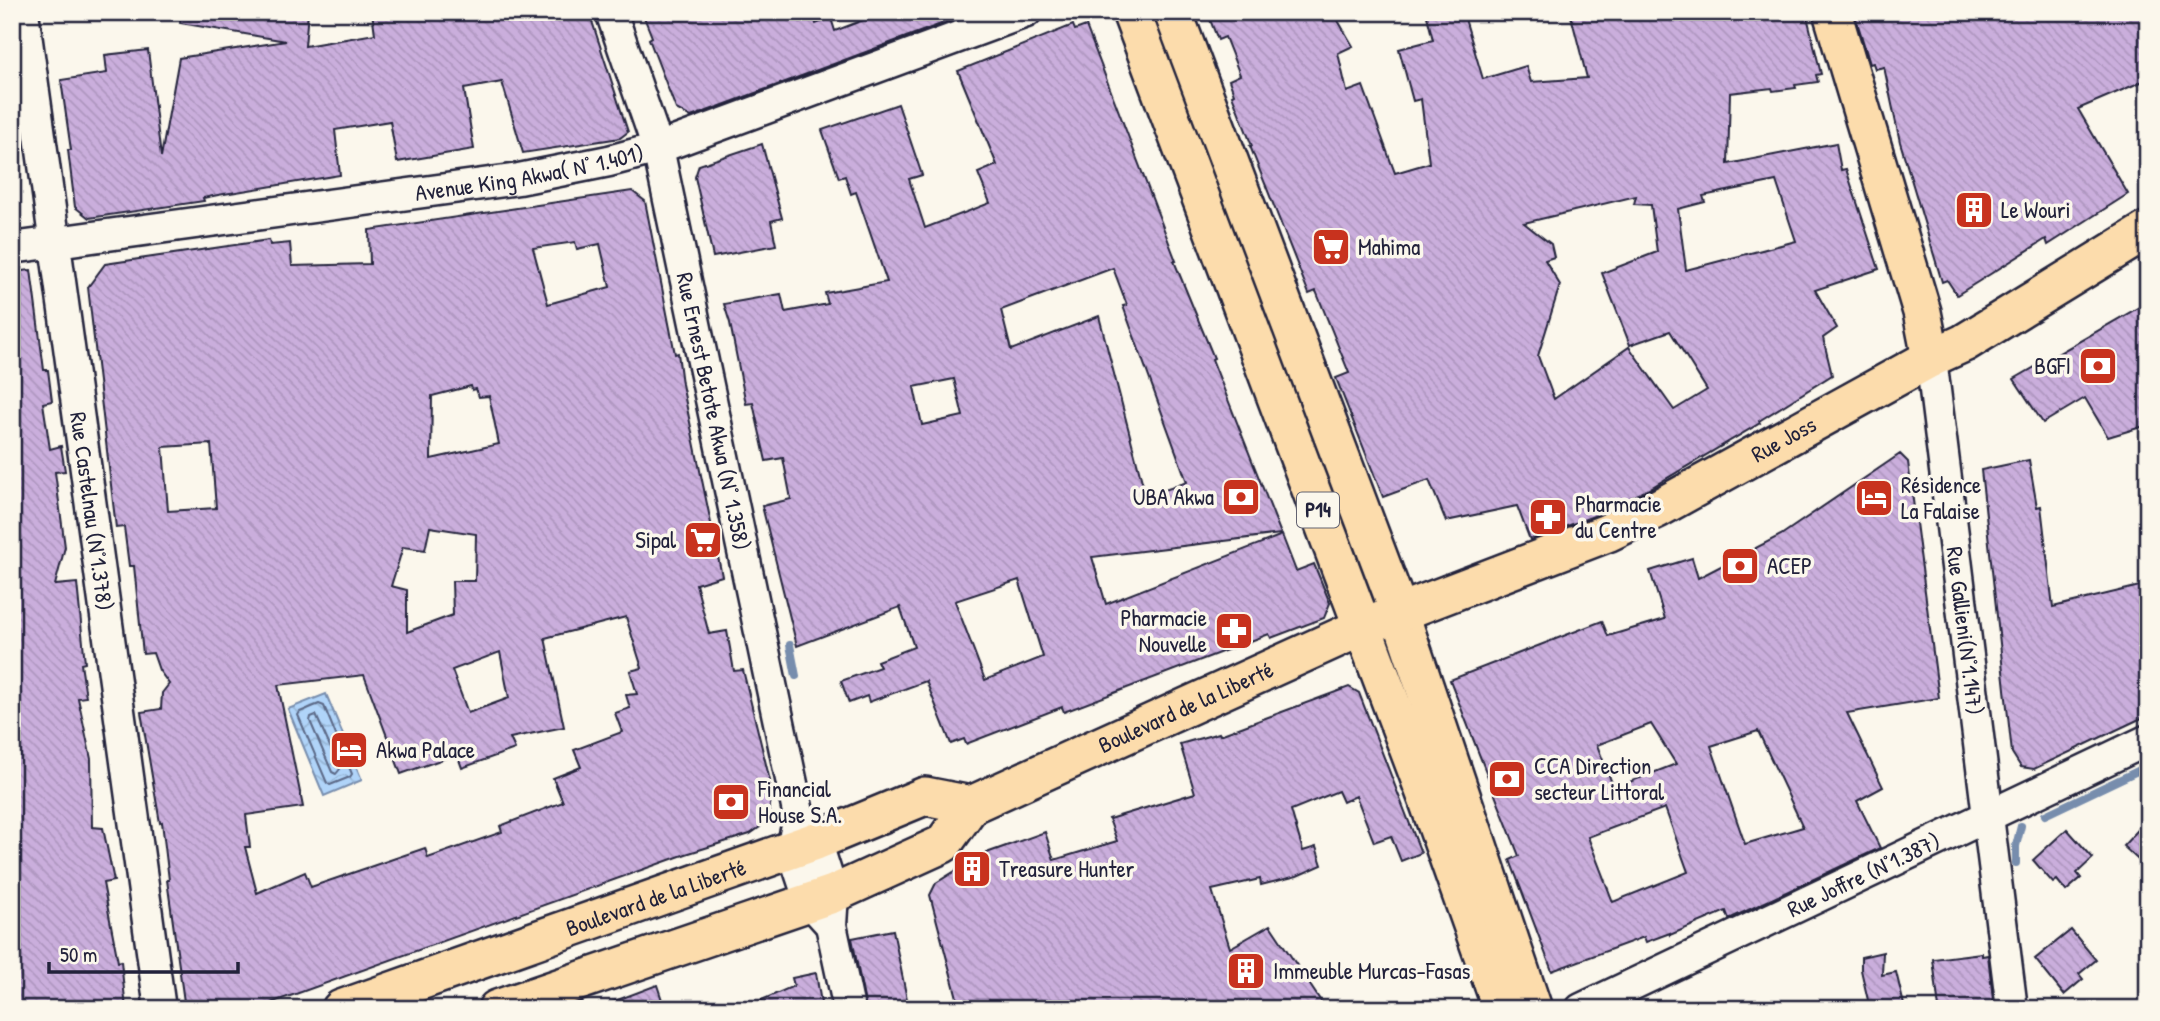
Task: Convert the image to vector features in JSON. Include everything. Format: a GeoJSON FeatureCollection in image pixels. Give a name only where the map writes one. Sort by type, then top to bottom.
{"type":"FeatureCollection","features":[{"type":"Feature","properties":{"kind":"main road","name":"P14"},"geometry":{"type":"LineString","coordinates":[[1131,12],[1427,798],[1502,1009]]}},
{"type":"Feature","properties":{"kind":"main road","name":"P14"},"geometry":{"type":"LineString","coordinates":[[1173,12],[1400,614],[1533,1009]]}},
{"type":"Feature","properties":{"kind":"main road","name":"Rue Gallieni(N°1.147)"},"geometry":{"type":"LineString","coordinates":[[1832,12],[1922,312],[1931,358]]}},
{"type":"Feature","properties":{"kind":"main road","name":"Rue Joss"},"geometry":{"type":"LineString","coordinates":[[1400,614],[1607,533],[1657,509],[1931,358],[1964,343],[2148,230]]}},
{"type":"Feature","properties":{"kind":"main road","name":"Boulevard de la Liberté"},"geometry":{"type":"LineString","coordinates":[[498,1009],[825,907],[943,844],[971,805],[1362,627],[1400,614]]}},
{"type":"Feature","properties":{"kind":"main road","name":"Boulevard de la Liberté"},"geometry":{"type":"LineString","coordinates":[[341,1009],[802,835],[925,796],[971,805]]}},
{"type":"Feature","properties":{"kind":"street","name":"Rue Castelnau (N°1.378)"},"geometry":{"type":"LineString","coordinates":[[23,12],[160,1009]]}},
{"type":"Feature","properties":{"kind":"street","name":"Rue Ernest Betote Akwa (N° 1.358)"},"geometry":{"type":"LineString","coordinates":[[611,12],[658,148],[802,835],[825,907],[849,1009]]}},
{"type":"Feature","properties":{"kind":"street","name":"Avenue King Akwa( N° 1.401)"},"geometry":{"type":"LineString","coordinates":[[12,248],[519,178],[610,161],[658,148],[1026,12]]}},
{"type":"Feature","properties":{"kind":"street","name":"Rue Gallieni(N°1.147)"},"geometry":{"type":"LineString","coordinates":[[1931,358],[2012,1009]]}},
{"type":"Feature","properties":{"kind":"street","name":"Rue Joffre (N°1.387)"},"geometry":{"type":"LineString","coordinates":[[1581,1009],[2148,740]]}},
{"type":"Feature","properties":{"kind":"water"},"geometry":{"type":"Polygon","coordinates":[[[326,694],[362,780],[324,796],[288,709],[326,694]]]}},
{"type":"Feature","properties":{"kind":"building"},"geometry":{"type":"Polygon","coordinates":[[[181,12],[308,12],[305,46],[375,34],[372,12],[589,12],[628,132],[620,138],[523,153],[502,82],[464,89],[474,149],[397,162],[390,121],[335,130],[340,175],[218,195],[203,198],[204,201],[89,218],[75,207],[68,150],[71,150],[61,80],[107,73],[105,55],[148,50],[161,157],[179,58],[286,41],[180,23],[181,12]]]}},
{"type":"Feature","properties":{"kind":"building"},"geometry":{"type":"Polygon","coordinates":[[[642,12],[813,12],[816,24],[831,18],[835,31],[871,17],[870,12],[968,14],[691,117],[676,109],[649,39],[652,37],[642,12]]]}},
{"type":"Feature","properties":{"kind":"building"},"geometry":{"type":"Polygon","coordinates":[[[1207,12],[1333,12],[1353,46],[1338,53],[1347,92],[1363,86],[1395,173],[1429,163],[1421,99],[1413,101],[1399,49],[1433,40],[1426,12],[1463,12],[1483,79],[1526,66],[1531,82],[1587,78],[1570,12],[1806,12],[1821,74],[1816,75],[1818,82],[1773,91],[1772,88],[1730,93],[1728,164],[1836,143],[1841,170],[1846,169],[1879,269],[1815,290],[1837,328],[1823,338],[1832,375],[1759,421],[1760,423],[1647,490],[1599,514],[1530,540],[1517,506],[1446,521],[1429,480],[1383,497],[1336,378],[1349,373],[1316,291],[1309,294],[1250,146],[1229,80],[1240,75],[1225,37],[1218,40],[1207,12]],[[1776,181],[1703,196],[1705,202],[1678,209],[1686,270],[1796,241],[1776,181]],[[1636,196],[1524,223],[1551,244],[1554,257],[1545,260],[1560,285],[1538,356],[1554,399],[1629,347],[1674,410],[1707,390],[1670,331],[1630,345],[1602,273],[1657,252],[1651,205],[1634,204],[1636,196]]]}},
{"type":"Feature","properties":{"kind":"building"},"geometry":{"type":"Polygon","coordinates":[[[1854,12],[2148,12],[2148,79],[2078,109],[2128,194],[2048,245],[2046,239],[1957,295],[1947,280],[1942,282],[1900,142],[1884,67],[1875,69],[1873,63],[1870,64],[1854,12]]]}},
{"type":"Feature","properties":{"kind":"building"},"geometry":{"type":"Polygon","coordinates":[[[1073,25],[1075,30],[1086,26],[1281,534],[1092,557],[1106,604],[1282,535],[1296,571],[1314,564],[1330,603],[1324,618],[1271,638],[1269,634],[1064,712],[1062,707],[966,744],[964,739],[951,744],[926,681],[869,702],[867,696],[849,703],[841,681],[880,667],[877,661],[914,647],[900,607],[797,646],[762,506],[791,499],[783,458],[766,461],[753,403],[746,404],[724,304],[781,294],[785,312],[828,304],[825,293],[887,282],[856,192],[851,194],[845,176],[839,178],[822,130],[898,104],[922,175],[909,179],[925,228],[990,203],[978,173],[997,165],[958,71],[1073,25]],[[1113,268],[1001,310],[1011,350],[1099,316],[1146,497],[1187,482],[1123,306],[1127,305],[1113,268]],[[954,379],[914,387],[922,425],[963,416],[954,379]],[[1019,580],[955,601],[985,680],[1043,657],[1019,580]]]}},
{"type":"Feature","properties":{"kind":"building"},"geometry":{"type":"Polygon","coordinates":[[[762,144],[782,218],[771,221],[776,245],[713,257],[695,177],[699,165],[762,144]]]}},
{"type":"Feature","properties":{"kind":"building"},"geometry":{"type":"Polygon","coordinates":[[[632,191],[645,201],[722,576],[696,584],[709,634],[727,631],[734,671],[743,670],[772,789],[769,814],[760,827],[750,834],[686,854],[254,1009],[185,1009],[167,880],[162,822],[160,823],[141,712],[161,709],[162,693],[169,684],[159,670],[153,653],[143,654],[134,566],[129,566],[124,527],[116,528],[88,287],[105,264],[269,240],[270,245],[290,243],[292,266],[370,264],[369,230],[632,191]],[[575,242],[533,248],[548,304],[610,287],[600,244],[577,249],[575,242]],[[471,386],[432,396],[431,459],[499,444],[489,396],[479,397],[476,389],[472,390],[471,386]],[[211,444],[163,447],[168,511],[216,508],[211,444]],[[430,527],[425,550],[403,547],[391,586],[407,590],[407,632],[453,615],[452,581],[475,581],[476,534],[430,527]],[[626,617],[545,638],[564,727],[510,738],[515,749],[462,768],[457,754],[401,774],[364,675],[278,685],[303,807],[246,815],[250,847],[245,847],[257,893],[305,872],[311,887],[425,848],[428,858],[502,832],[500,826],[563,802],[553,778],[581,767],[574,750],[622,732],[615,713],[630,708],[626,695],[637,694],[630,671],[642,668],[626,617]],[[500,652],[452,670],[468,713],[509,698],[500,652]]]}},
{"type":"Feature","properties":{"kind":"building"},"geometry":{"type":"Polygon","coordinates":[[[31,270],[44,370],[48,370],[52,401],[43,403],[50,449],[61,446],[65,471],[55,472],[65,547],[55,585],[77,583],[85,663],[81,664],[86,697],[78,698],[91,759],[92,827],[103,828],[114,881],[103,883],[118,962],[121,961],[126,1009],[12,1009],[12,272],[31,270]]]}},
{"type":"Feature","properties":{"kind":"building"},"geometry":{"type":"Polygon","coordinates":[[[2148,302],[2148,425],[2108,437],[2085,398],[2043,423],[2014,379],[2148,302]]]}},
{"type":"Feature","properties":{"kind":"building"},"geometry":{"type":"Polygon","coordinates":[[[1900,454],[1908,462],[1939,698],[1847,713],[1883,787],[1857,801],[1880,848],[1729,919],[1726,911],[1670,935],[1646,942],[1644,937],[1552,971],[1510,860],[1519,856],[1450,680],[1602,621],[1608,636],[1665,619],[1650,571],[1692,558],[1698,578],[1781,535],[1900,454]],[[1651,724],[1597,745],[1614,788],[1676,764],[1651,724]],[[1758,731],[1711,746],[1745,844],[1803,827],[1758,731]],[[1665,808],[1588,837],[1613,902],[1688,872],[1665,808]]]}},
{"type":"Feature","properties":{"kind":"building"},"geometry":{"type":"Polygon","coordinates":[[[2029,460],[2037,507],[2041,506],[2053,607],[2148,584],[2148,715],[2034,769],[2021,767],[2012,753],[1981,470],[2029,460]]]}},
{"type":"Feature","properties":{"kind":"building"},"geometry":{"type":"Polygon","coordinates":[[[1349,687],[1359,693],[1421,853],[1401,861],[1391,836],[1374,842],[1356,796],[1343,802],[1338,791],[1291,810],[1303,851],[1316,847],[1322,865],[1297,876],[1261,885],[1260,879],[1212,890],[1230,948],[1270,925],[1326,1009],[960,1009],[930,895],[936,883],[981,855],[1045,832],[1054,860],[1117,841],[1109,819],[1195,793],[1180,744],[1219,733],[1220,735],[1349,687]]]}},
{"type":"Feature","properties":{"kind":"building"},"geometry":{"type":"Polygon","coordinates":[[[2148,819],[2148,869],[2123,846],[2148,819]]]}},
{"type":"Feature","properties":{"kind":"building"},"geometry":{"type":"Polygon","coordinates":[[[2067,829],[2093,858],[2077,873],[2081,878],[2066,891],[2057,880],[2053,883],[2033,860],[2067,829]]]}},
{"type":"Feature","properties":{"kind":"building"},"geometry":{"type":"Polygon","coordinates":[[[893,930],[909,1009],[866,1009],[852,938],[893,930]]]}},
{"type":"Feature","properties":{"kind":"building"},"geometry":{"type":"Polygon","coordinates":[[[2071,930],[2096,960],[2079,974],[2083,979],[2064,995],[2035,959],[2071,930]]]}},
{"type":"Feature","properties":{"kind":"building"},"geometry":{"type":"Polygon","coordinates":[[[1883,952],[1882,975],[1896,972],[1905,1009],[1870,1009],[1861,970],[1861,957],[1883,952]]]}},
{"type":"Feature","properties":{"kind":"building"},"geometry":{"type":"Polygon","coordinates":[[[1982,953],[1982,956],[1988,955],[1994,1009],[1939,1009],[1933,959],[1982,953]]]}},
{"type":"Feature","properties":{"kind":"building"},"geometry":{"type":"Polygon","coordinates":[[[816,973],[822,1009],[741,1009],[794,986],[792,978],[816,973]]]}},
{"type":"Feature","properties":{"kind":"building"},"geometry":{"type":"Polygon","coordinates":[[[657,985],[665,1009],[599,1009],[599,1007],[657,985]]]}},
{"type":"Feature","properties":{"kind":"waterway"},"geometry":{"type":"LineString","coordinates":[[790,645],[796,676]]}},
{"type":"Feature","properties":{"kind":"waterway"},"geometry":{"type":"LineString","coordinates":[[2045,815],[2148,766]]}},
{"type":"Feature","properties":{"kind":"waterway"},"geometry":{"type":"LineString","coordinates":[[2016,863],[2016,846],[2021,826]]}},
{"type":"Feature","properties":{"kind":"place","name":"Le Wouri"},"geometry":{"type":"Point","coordinates":[1974,210]}},
{"type":"Feature","properties":{"kind":"place","name":"Mahima"},"geometry":{"type":"Point","coordinates":[1331,247]}},
{"type":"Feature","properties":{"kind":"place","name":"BGFI"},"geometry":{"type":"Point","coordinates":[2098,366]}},
{"type":"Feature","properties":{"kind":"place","name":"UBA Akwa"},"geometry":{"type":"Point","coordinates":[1241,497]}},
{"type":"Feature","properties":{"kind":"place","name":"Résidence La Falaise"},"geometry":{"type":"Point","coordinates":[1874,498]}},
{"type":"Feature","properties":{"kind":"place","name":"Pharmacie du Centre"},"geometry":{"type":"Point","coordinates":[1548,517]}},
{"type":"Feature","properties":{"kind":"place","name":"Sipal"},"geometry":{"type":"Point","coordinates":[703,540]}},
{"type":"Feature","properties":{"kind":"place","name":"ACEP"},"geometry":{"type":"Point","coordinates":[1740,566]}},
{"type":"Feature","properties":{"kind":"place","name":"Pharmacie Nouvelle"},"geometry":{"type":"Point","coordinates":[1234,631]}},
{"type":"Feature","properties":{"kind":"place","name":"Akwa Palace"},"geometry":{"type":"Point","coordinates":[349,750]}},
{"type":"Feature","properties":{"kind":"place","name":"CCA Direction secteur Littoral"},"geometry":{"type":"Point","coordinates":[1507,779]}},
{"type":"Feature","properties":{"kind":"place","name":"Financial House S.A."},"geometry":{"type":"Point","coordinates":[731,802]}},
{"type":"Feature","properties":{"kind":"place","name":"Treasure Hunter"},"geometry":{"type":"Point","coordinates":[972,869]}},
{"type":"Feature","properties":{"kind":"place","name":"Immeuble Murcas-Fasas"},"geometry":{"type":"Point","coordinates":[1246,971]}}]}
